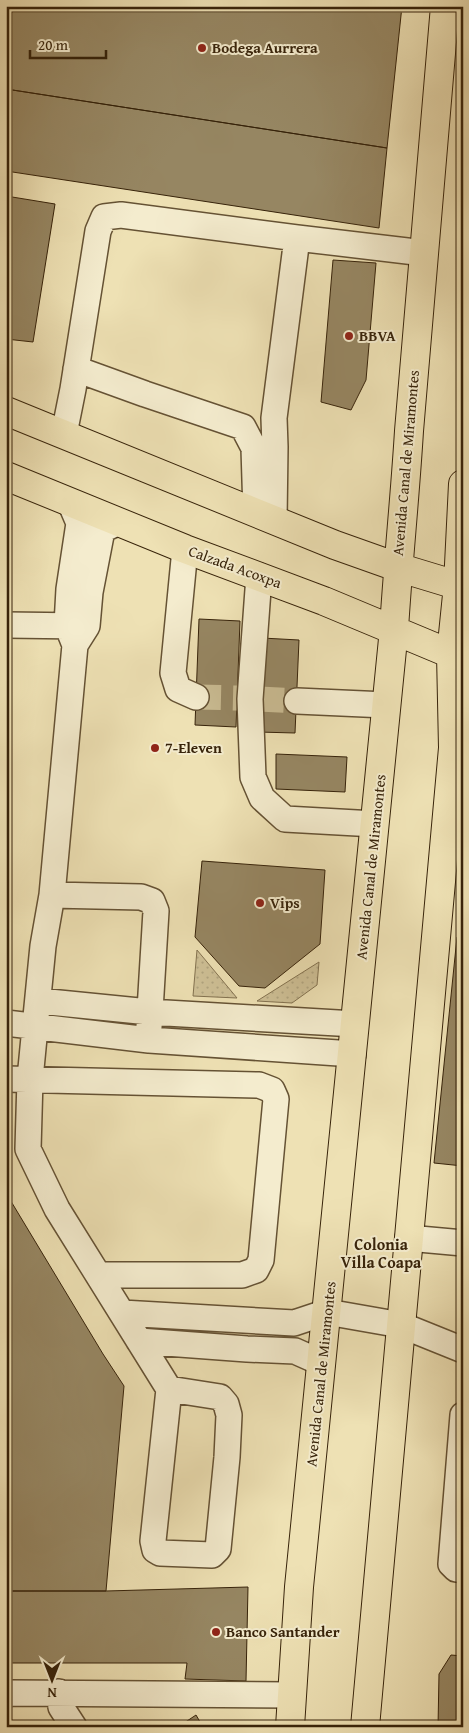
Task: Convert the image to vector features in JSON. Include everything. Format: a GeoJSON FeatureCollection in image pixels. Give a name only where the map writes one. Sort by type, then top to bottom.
{"type":"FeatureCollection","features":[{"type":"Feature","properties":{"kind":"main road","name":"Avenida Canal de Miramontes"},"geometry":{"type":"LineString","coordinates":[[290,1727],[300,1587],[394,629],[397,567],[406,492],[409,431],[445,6]]}},
{"type":"Feature","properties":{"kind":"main road"},"geometry":{"type":"LineString","coordinates":[[6,411],[335,545],[397,567],[460,586]]}},
{"type":"Feature","properties":{"kind":"main road","name":"Calzada Acoxpa"},"geometry":{"type":"LineString","coordinates":[[6,476],[184,549],[394,629],[457,657]]}},
{"type":"Feature","properties":{"kind":"main road"},"geometry":{"type":"LineString","coordinates":[[365,1727],[453,748],[463,484]]}},
{"type":"Feature","properties":{"kind":"lane"},"geometry":{"type":"LineString","coordinates":[[64,434],[98,230],[104,217],[121,214],[424,253]]}},
{"type":"Feature","properties":{"kind":"lane"},"geometry":{"type":"LineString","coordinates":[[265,516],[275,447],[274,418],[297,238]]}},
{"type":"Feature","properties":{"kind":"lane"},"geometry":{"type":"LineString","coordinates":[[76,369],[206,416],[243,427],[254,448],[265,516]]}},
{"type":"Feature","properties":{"kind":"lane"},"geometry":{"type":"LineString","coordinates":[[70,502],[79,524],[69,589],[76,632]]}},
{"type":"Feature","properties":{"kind":"lane"},"geometry":{"type":"LineString","coordinates":[[119,522],[102,530],[90,592],[76,632],[52,895],[43,946],[39,1001],[35,1027],[18,1079],[17,1148],[99,1275],[169,1389],[153,1541],[155,1550],[160,1553],[212,1555],[218,1549],[222,1512],[229,1416],[226,1404],[220,1397],[169,1389]]}},
{"type":"Feature","properties":{"kind":"lane"},"geometry":{"type":"LineString","coordinates":[[184,549],[173,673],[178,689],[196,697]]}},
{"type":"Feature","properties":{"kind":"lane"},"geometry":{"type":"LineString","coordinates":[[259,576],[249,699],[253,777],[262,798],[285,819],[375,824]]}},
{"type":"Feature","properties":{"kind":"lane"},"geometry":{"type":"LineString","coordinates":[[6,626],[76,632]]}},
{"type":"Feature","properties":{"kind":"lane"},"geometry":{"type":"LineString","coordinates":[[297,701],[386,705]]}},
{"type":"Feature","properties":{"kind":"lane"},"geometry":{"type":"LineString","coordinates":[[52,895],[141,897],[152,901],[156,911],[149,1012],[149,1040]]}},
{"type":"Feature","properties":{"kind":"lane"},"geometry":{"type":"LineString","coordinates":[[39,1001],[149,1012],[252,1016],[355,1024]]}},
{"type":"Feature","properties":{"kind":"lane"},"geometry":{"type":"LineString","coordinates":[[6,1022],[149,1040],[353,1054]]}},
{"type":"Feature","properties":{"kind":"lane"},"geometry":{"type":"LineString","coordinates":[[18,1079],[259,1085],[272,1090],[276,1099],[261,1260],[256,1270],[242,1275],[99,1275]]}},
{"type":"Feature","properties":{"kind":"lane"},"geometry":{"type":"LineString","coordinates":[[408,1238],[463,1243]]}},
{"type":"Feature","properties":{"kind":"lane"},"geometry":{"type":"LineString","coordinates":[[122,1313],[294,1323],[327,1312],[401,1325],[463,1350]]}},
{"type":"Feature","properties":{"kind":"lane"},"geometry":{"type":"LineString","coordinates":[[139,1341],[247,1350],[296,1351],[322,1363]]}},
{"type":"Feature","properties":{"kind":"lane"},"geometry":{"type":"LineString","coordinates":[[463,1415],[460,1479],[451,1564],[456,1569],[463,1570]]}},
{"type":"Feature","properties":{"kind":"lane"},"geometry":{"type":"LineString","coordinates":[[6,1695],[10,1693],[59,1692],[292,1695]]}},
{"type":"Feature","properties":{"kind":"lane"},"geometry":{"type":"LineString","coordinates":[[59,1692],[61,1707],[74,1727]]}},
{"type":"Feature","properties":{"kind":"shaded area"},"geometry":{"type":"Polygon","coordinates":[[[197,950],[237,998],[193,996],[197,950]]]}},
{"type":"Feature","properties":{"kind":"shaded area"},"geometry":{"type":"Polygon","coordinates":[[[319,962],[317,985],[292,1003],[257,1001],[319,962]]]}},
{"type":"Feature","properties":{"kind":"building","name":"Bodega Aurrera"},"geometry":{"type":"Polygon","coordinates":[[[6,6],[402,6],[387,148],[6,89],[6,6]]]}},
{"type":"Feature","properties":{"kind":"building"},"geometry":{"type":"Polygon","coordinates":[[[6,89],[387,148],[379,228],[6,171],[6,89]]]}},
{"type":"Feature","properties":{"kind":"building"},"geometry":{"type":"Polygon","coordinates":[[[6,196],[55,204],[33,342],[6,339],[6,196]]]}},
{"type":"Feature","properties":{"kind":"building"},"geometry":{"type":"Polygon","coordinates":[[[333,260],[376,263],[366,380],[351,410],[321,402],[333,260]]]}},
{"type":"Feature","properties":{"kind":"building"},"geometry":{"type":"Polygon","coordinates":[[[199,619],[240,621],[236,727],[195,725],[199,619]]]}},
{"type":"Feature","properties":{"kind":"building"},"geometry":{"type":"Polygon","coordinates":[[[262,638],[299,640],[295,733],[258,732],[262,638]]]}},
{"type":"Feature","properties":{"kind":"building"},"geometry":{"type":"Polygon","coordinates":[[[276,754],[347,757],[345,792],[276,789],[276,754]]]}},
{"type":"Feature","properties":{"kind":"building","name":"Vips"},"geometry":{"type":"Polygon","coordinates":[[[202,861],[325,870],[320,944],[265,988],[239,986],[195,937],[202,861]]]}},
{"type":"Feature","properties":{"kind":"building"},"geometry":{"type":"Polygon","coordinates":[[[457,937],[463,938],[463,1166],[434,1163],[457,937]]]}},
{"type":"Feature","properties":{"kind":"building"},"geometry":{"type":"Polygon","coordinates":[[[6,1193],[124,1386],[106,1591],[6,1591],[6,1193]]]}},
{"type":"Feature","properties":{"kind":"building"},"geometry":{"type":"Polygon","coordinates":[[[248,1587],[246,1681],[185,1679],[187,1663],[6,1663],[6,1591],[106,1591],[248,1587]]]}},
{"type":"Feature","properties":{"kind":"building"},"geometry":{"type":"Polygon","coordinates":[[[451,1655],[463,1656],[463,1727],[438,1727],[439,1674],[451,1655]]]}},
{"type":"Feature","properties":{"kind":"building"},"geometry":{"type":"Polygon","coordinates":[[[196,1715],[203,1727],[178,1727],[196,1715]]]}},
{"type":"Feature","properties":{"kind":"tunnel"},"geometry":{"type":"LineString","coordinates":[[196,697],[237,698]]}},
{"type":"Feature","properties":{"kind":"tunnel"},"geometry":{"type":"LineString","coordinates":[[259,699],[297,701]]}},
{"type":"Feature","properties":{"kind":"place","name":"Bodega Aurrera"},"geometry":{"type":"Point","coordinates":[202,48]}},
{"type":"Feature","properties":{"kind":"place","name":"BBVA"},"geometry":{"type":"Point","coordinates":[349,336]}},
{"type":"Feature","properties":{"kind":"place","name":"7-Eleven"},"geometry":{"type":"Point","coordinates":[155,748]}},
{"type":"Feature","properties":{"kind":"place","name":"Vips"},"geometry":{"type":"Point","coordinates":[260,903]}},
{"type":"Feature","properties":{"kind":"place","name":"Banco Santander"},"geometry":{"type":"Point","coordinates":[216,1632]}},
{"type":"Feature","properties":{"kind":"district","name":"Colonia Villa Coapa"},"geometry":{"type":"Point","coordinates":[381,1253]}}]}
